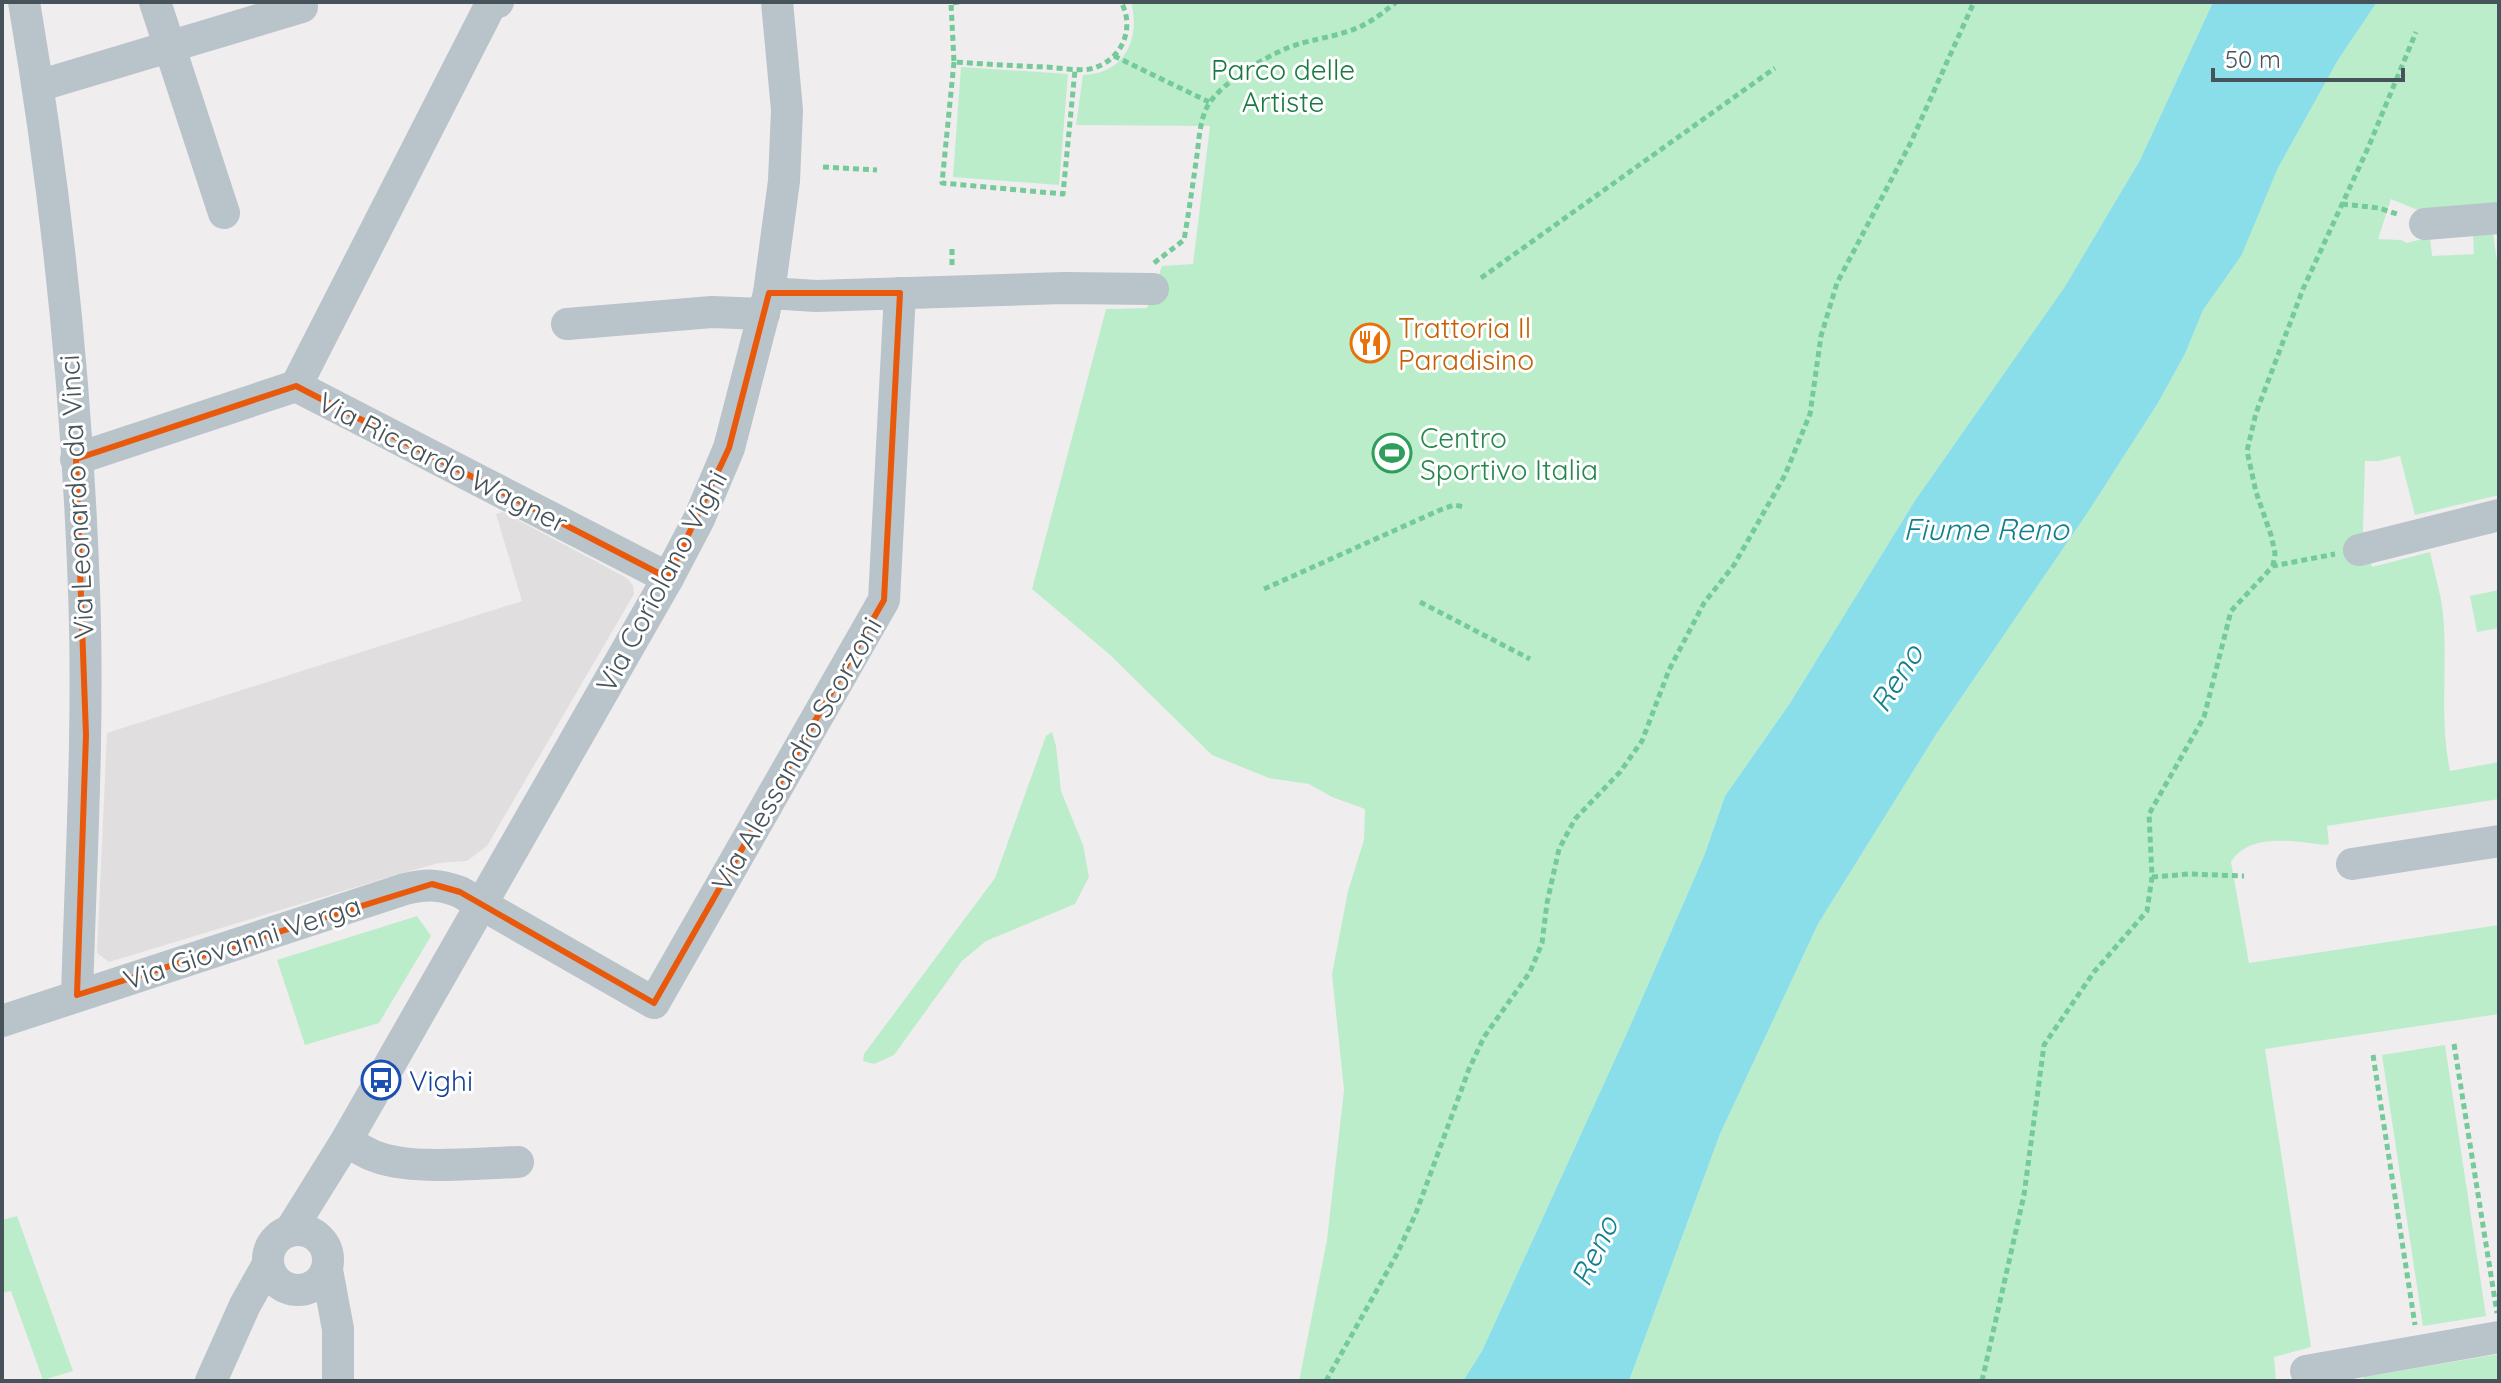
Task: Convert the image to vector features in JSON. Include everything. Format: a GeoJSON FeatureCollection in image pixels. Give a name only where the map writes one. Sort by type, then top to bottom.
{"type":"FeatureCollection","features":[{"type":"Feature","properties":{"kind":"street","name":"Via Leonardo da Vinci"},"geometry":{"type":"LineString","coordinates":[[24,2],[61,253],[84,591],[86,721],[77,995]]}},
{"type":"Feature","properties":{"kind":"street"},"geometry":{"type":"LineString","coordinates":[[155,2],[224,213]]}},
{"type":"Feature","properties":{"kind":"street","name":"Via Coriolano Vighi"},"geometry":{"type":"LineString","coordinates":[[290,1231],[345,1142],[668,578],[699,519],[729,448],[766,304],[782,206],[787,110],[777,2]]}},
{"type":"Feature","properties":{"kind":"street"},"geometry":{"type":"LineString","coordinates":[[296,386],[492,3]]}},
{"type":"Feature","properties":{"kind":"street"},"geometry":{"type":"LineString","coordinates":[[38,86],[302,7]]}},
{"type":"Feature","properties":{"kind":"street"},"geometry":{"type":"LineString","coordinates":[[2425,224],[2499,218]]}},
{"type":"Feature","properties":{"kind":"street"},"geometry":{"type":"LineString","coordinates":[[567,324],[712,312],[816,296],[1064,288],[1150,278]]}},
{"type":"Feature","properties":{"kind":"street","name":"Via Alessandro Scorzoni"},"geometry":{"type":"LineString","coordinates":[[481,905],[654,1003],[884,600],[900,293]]}},
{"type":"Feature","properties":{"kind":"street","name":"Via Riccardo Wagner"},"geometry":{"type":"LineString","coordinates":[[76,459],[296,386],[668,578]]}},
{"type":"Feature","properties":{"kind":"street"},"geometry":{"type":"LineString","coordinates":[[2359,550],[2499,515]]}},
{"type":"Feature","properties":{"kind":"street"},"geometry":{"type":"LineString","coordinates":[[2352,864],[2499,841]]}},
{"type":"Feature","properties":{"kind":"street","name":"Via Giovanni Verga"},"geometry":{"type":"LineString","coordinates":[[2,1021],[423,885],[443,885],[481,905]]}},
{"type":"Feature","properties":{"kind":"street"},"geometry":{"type":"LineString","coordinates":[[345,1142],[374,1156],[396,1161],[430,1164],[518,1162]]}},
{"type":"Feature","properties":{"kind":"street","name":"Via Coriolano Vighi"},"geometry":{"type":"LineString","coordinates":[[325,1257],[332,1191],[345,1142]]}},
{"type":"Feature","properties":{"kind":"street"},"geometry":{"type":"LineString","coordinates":[[290,1231],[308,1232],[325,1257],[338,1329],[337,1381],[317,1316],[284,1281],[272,1245],[290,1231]]}},
{"type":"Feature","properties":{"kind":"street"},"geometry":{"type":"LineString","coordinates":[[214,1376],[245,1305],[284,1281],[311,1287],[319,1282],[325,1257]]}},
{"type":"Feature","properties":{"kind":"street"},"geometry":{"type":"LineString","coordinates":[[2306,1371],[2499,1337]]}},
{"type":"Feature","properties":{"kind":"path"},"geometry":{"type":"LineString","coordinates":[[959,2],[951,3],[954,62],[942,183],[1063,194],[1075,70]]}},
{"type":"Feature","properties":{"kind":"path"},"geometry":{"type":"LineString","coordinates":[[954,62],[1075,70],[1099,66],[1114,56],[1126,35],[1127,16],[1121,2]]}},
{"type":"Feature","properties":{"kind":"path"},"geometry":{"type":"LineString","coordinates":[[1150,278],[1184,240],[1202,124],[1209,102],[1234,80],[1271,55],[1302,43],[1352,32],[1368,24],[1396,2]]}},
{"type":"Feature","properties":{"kind":"path"},"geometry":{"type":"LineString","coordinates":[[1326,1381],[1397,1254],[1416,1213],[1469,1069],[1484,1037],[1530,972],[1542,943],[1559,849],[1575,819],[1620,772],[1642,741],[1669,670],[1704,603],[1734,565],[1785,475],[1810,414],[1821,336],[1837,283],[1911,142],[1974,2]]}},
{"type":"Feature","properties":{"kind":"path"},"geometry":{"type":"LineString","coordinates":[[1982,1381],[2024,1195],[2044,1045],[2094,972],[2147,911],[2152,877],[2149,814],[2204,717],[2231,611],[2273,566],[2275,553],[2271,535],[2256,492],[2247,451],[2256,413],[2303,289],[2368,148],[2416,32]]}},
{"type":"Feature","properties":{"kind":"path"},"geometry":{"type":"LineString","coordinates":[[1114,56],[1209,102]]}},
{"type":"Feature","properties":{"kind":"path"},"geometry":{"type":"LineString","coordinates":[[1481,278],[1775,68]]}},
{"type":"Feature","properties":{"kind":"path"},"geometry":{"type":"LineString","coordinates":[[823,167],[877,170]]}},
{"type":"Feature","properties":{"kind":"path"},"geometry":{"type":"LineString","coordinates":[[2342,204],[2379,208],[2425,224]]}},
{"type":"Feature","properties":{"kind":"path"},"geometry":{"type":"LineString","coordinates":[[952,246],[952,274]]}},
{"type":"Feature","properties":{"kind":"path"},"geometry":{"type":"LineString","coordinates":[[1264,589],[1440,510],[1454,505],[1465,507]]}},
{"type":"Feature","properties":{"kind":"path"},"geometry":{"type":"LineString","coordinates":[[2273,566],[2359,550]]}},
{"type":"Feature","properties":{"kind":"path"},"geometry":{"type":"LineString","coordinates":[[1420,602],[1530,659]]}},
{"type":"Feature","properties":{"kind":"path"},"geometry":{"type":"LineString","coordinates":[[2152,877],[2189,874],[2244,876]]}},
{"type":"Feature","properties":{"kind":"path"},"geometry":{"type":"LineString","coordinates":[[2454,1044],[2498,1322]]}},
{"type":"Feature","properties":{"kind":"path"},"geometry":{"type":"LineString","coordinates":[[2373,1055],[2416,1334]]}},
{"type":"Feature","properties":{"kind":"highlighted area"},"geometry":{"type":"Polygon","coordinates":[[[769,293],[900,293],[884,600],[654,1003],[460,892],[432,884],[77,995],[86,735],[76,459],[296,386],[668,578],[729,448],[769,293]]]}},
{"type":"Feature","properties":{"kind":"shaded area"},"geometry":{"type":"Polygon","coordinates":[[[503,512],[627,578],[634,594],[487,846],[467,861],[439,863],[399,874],[109,962],[97,953],[107,733],[522,601],[496,514],[503,512]]]}},
{"type":"Feature","properties":{"kind":"green space","name":"Parco delle Artiste"},"geometry":{"type":"Polygon","coordinates":[[[1131,2],[2213,2],[2140,160],[2064,288],[1916,499],[1790,703],[1725,796],[1704,856],[1627,1033],[1482,1351],[1463,1381],[1299,1381],[1327,1240],[1344,1090],[1332,974],[1348,891],[1364,840],[1365,809],[1332,797],[1309,784],[1269,778],[1212,755],[1109,654],[1032,589],[1106,309],[1147,308],[1162,266],[1193,264],[1210,126],[1076,125],[1083,75],[1097,73],[1119,61],[1131,41],[1131,2]]]}},
{"type":"Feature","properties":{"kind":"green space"},"geometry":{"type":"Polygon","coordinates":[[[2377,2],[2499,2],[2499,205],[2420,211],[2391,199],[2378,239],[2407,243],[2430,237],[2432,256],[2474,254],[2473,235],[2493,233],[2499,276],[2499,495],[2415,515],[2400,456],[2365,461],[2363,529],[2372,567],[2430,552],[2443,614],[2444,712],[2450,771],[2499,762],[2499,799],[2327,826],[2329,844],[2262,842],[2239,852],[2231,862],[2249,963],[2499,925],[2499,1014],[2265,1049],[2311,1347],[2274,1357],[2276,1381],[1629,1381],[1720,1134],[1818,924],[1937,733],[2088,512],[2158,403],[2185,354],[2203,310],[2240,256],[2278,168],[2338,60],[2377,2]]]}},
{"type":"Feature","properties":{"kind":"green space"},"geometry":{"type":"Polygon","coordinates":[[[961,67],[1068,74],[1059,185],[953,177],[961,67]]]}},
{"type":"Feature","properties":{"kind":"green space"},"geometry":{"type":"Polygon","coordinates":[[[2499,590],[2499,628],[2477,632],[2470,596],[2499,590]]]}},
{"type":"Feature","properties":{"kind":"green space"},"geometry":{"type":"Polygon","coordinates":[[[1052,732],[1061,791],[1083,845],[1089,877],[1075,904],[986,941],[962,961],[894,1055],[874,1064],[863,1061],[864,1054],[995,878],[1046,736],[1052,732]]]}},
{"type":"Feature","properties":{"kind":"green space"},"geometry":{"type":"Polygon","coordinates":[[[417,916],[431,936],[379,1023],[305,1045],[277,960],[417,916]]]}},
{"type":"Feature","properties":{"kind":"green space"},"geometry":{"type":"Polygon","coordinates":[[[2445,1045],[2486,1316],[2423,1326],[2382,1055],[2445,1045]]]}},
{"type":"Feature","properties":{"kind":"green space"},"geometry":{"type":"Polygon","coordinates":[[[17,1216],[73,1371],[43,1380],[11,1291],[2,1293],[2,1220],[17,1216]]]}},
{"type":"Feature","properties":{"kind":"green space"},"geometry":{"type":"Polygon","coordinates":[[[2499,1354],[2499,1381],[2364,1381],[2364,1377],[2499,1354]]]}},
{"type":"Feature","properties":{"kind":"water","name":"Fiume Reno"},"geometry":{"type":"Polygon","coordinates":[[[2213,2],[2377,2],[2338,60],[2278,168],[2241,256],[2203,310],[2185,354],[2158,403],[2088,512],[1937,733],[1818,924],[1720,1134],[1629,1381],[1463,1381],[1482,1351],[1627,1033],[1704,856],[1725,796],[1790,703],[1916,499],[2064,288],[2140,160],[2213,2]]]}},
{"type":"Feature","properties":{"kind":"place","name":"Trattoria Il Paradisino"},"geometry":{"type":"Point","coordinates":[1370,343]}},
{"type":"Feature","properties":{"kind":"place","name":"Centro Sportivo Italia"},"geometry":{"type":"Point","coordinates":[1392,453]}},
{"type":"Feature","properties":{"kind":"place","name":"Vighi"},"geometry":{"type":"Point","coordinates":[381,1080]}},
{"type":"Feature","properties":{"kind":"water label","name":"Reno"},"geometry":{"type":"Point","coordinates":[1896,678]}},
{"type":"Feature","properties":{"kind":"water label","name":"Reno"},"geometry":{"type":"Point","coordinates":[1594,1251]}}]}
